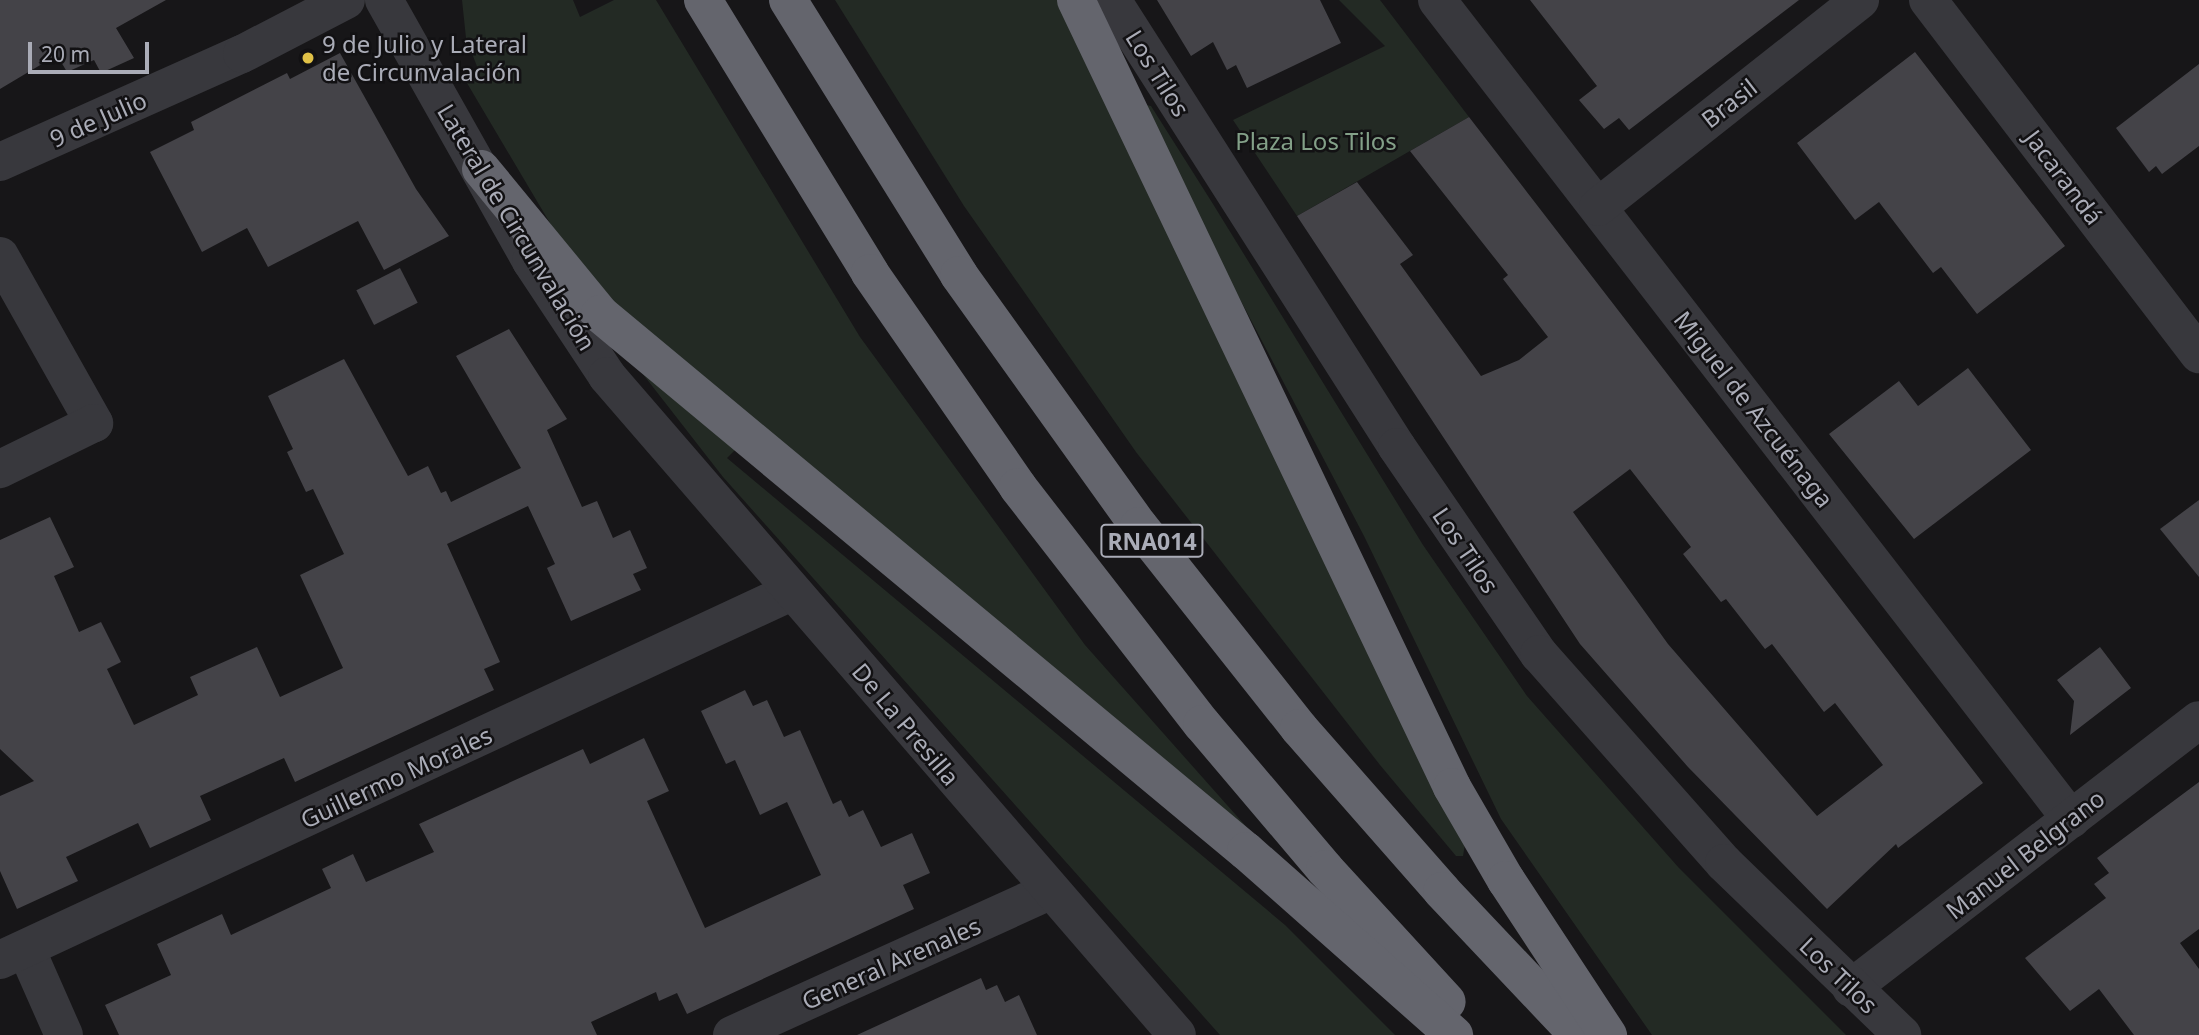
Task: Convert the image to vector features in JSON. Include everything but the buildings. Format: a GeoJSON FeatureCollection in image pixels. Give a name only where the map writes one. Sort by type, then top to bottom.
{"type":"FeatureCollection","features":[{"type":"Feature","properties":{"kind":"highway","name":"RNA014"},"geometry":{"type":"LineString","coordinates":[[703,0],[870,273],[1018,487],[1227,754],[1325,869],[1478,1035]]}},
{"type":"Feature","properties":{"kind":"highway","name":"RNA014"},"geometry":{"type":"LineString","coordinates":[[788,0],[959,275],[1139,526],[1308,738],[1442,891],[1578,1035]]}},
{"type":"Feature","properties":{"kind":"highway"},"geometry":{"type":"LineString","coordinates":[[1076,0],[1452,786],[1506,880],[1608,1035]]}},
{"type":"Feature","properties":{"kind":"highway"},"geometry":{"type":"LineString","coordinates":[[481,169],[557,266],[609,321],[1246,851],[1454,1035]]}},
{"type":"Feature","properties":{"kind":"street","name":"9 de Julio"},"geometry":{"type":"LineString","coordinates":[[0,162],[242,54],[346,0]]}},
{"type":"Feature","properties":{"kind":"street","name":"Lateral de Circunvalación"},"geometry":{"type":"LineString","coordinates":[[384,0],[568,319],[636,412]]}},
{"type":"Feature","properties":{"kind":"street","name":"Los Tilos"},"geometry":{"type":"LineString","coordinates":[[1112,0],[1397,447],[1539,654],[1724,863],[1902,1035]]}},
{"type":"Feature","properties":{"kind":"street","name":"Miguel de Azcuénaga"},"geometry":{"type":"LineString","coordinates":[[1437,0],[2071,819]]}},
{"type":"Feature","properties":{"kind":"street","name":"Brasil"},"geometry":{"type":"LineString","coordinates":[[1598,207],[1860,0]]}},
{"type":"Feature","properties":{"kind":"street","name":"Jacarandá"},"geometry":{"type":"LineString","coordinates":[[1928,0],[2199,354]]}},
{"type":"Feature","properties":{"kind":"street"},"geometry":{"type":"LineString","coordinates":[[0,256],[94,423],[0,469]]}},
{"type":"Feature","properties":{"kind":"street","name":"De La Presilla"},"geometry":{"type":"LineString","coordinates":[[636,412],[1049,891],[1177,1035]]}},
{"type":"Feature","properties":{"kind":"street","name":"Guillermo Morales"},"geometry":{"type":"LineString","coordinates":[[13,954],[791,592]]}},
{"type":"Feature","properties":{"kind":"street","name":"Manuel Belgrano"},"geometry":{"type":"LineString","coordinates":[[1851,988],[2199,720]]}},
{"type":"Feature","properties":{"kind":"street","name":"General Arenales"},"geometry":{"type":"LineString","coordinates":[[732,1035],[1049,891]]}},
{"type":"Feature","properties":{"kind":"street"},"geometry":{"type":"LineString","coordinates":[[13,954],[64,1035]]}},
{"type":"Feature","properties":{"kind":"green space"},"geometry":{"type":"Polygon","coordinates":[[[462,0],[573,0],[580,17],[614,0],[656,0],[860,337],[1085,645],[1251,832],[636,326],[560,240],[464,78],[478,69],[466,38],[462,0]]]}},
{"type":"Feature","properties":{"kind":"green space"},"geometry":{"type":"Polygon","coordinates":[[[835,0],[1060,0],[1465,844],[1463,856],[1456,856],[1380,765],[1136,452],[964,206],[835,0]]]}},
{"type":"Feature","properties":{"kind":"green space","name":"Plaza Los Tilos"},"geometry":{"type":"Polygon","coordinates":[[[1339,0],[1380,0],[1469,117],[1297,216],[1233,120],[1385,46],[1339,0]]]}},
{"type":"Feature","properties":{"kind":"green space"},"geometry":{"type":"Polygon","coordinates":[[[1146,105],[1151,106],[1213,204],[1423,545],[1527,696],[1679,868],[1846,1035],[1652,1035],[1501,819],[1364,536],[1197,217],[1146,105]]]}},
{"type":"Feature","properties":{"kind":"green space"},"geometry":{"type":"Polygon","coordinates":[[[642,373],[736,449],[727,458],[1285,925],[1395,1035],[1220,1035],[723,477],[642,373]]]}},
{"type":"Feature","properties":{"kind":"place","name":"9 de Julio y Lateral de Circunvalación"},"geometry":{"type":"Point","coordinates":[308,58]}}]}
